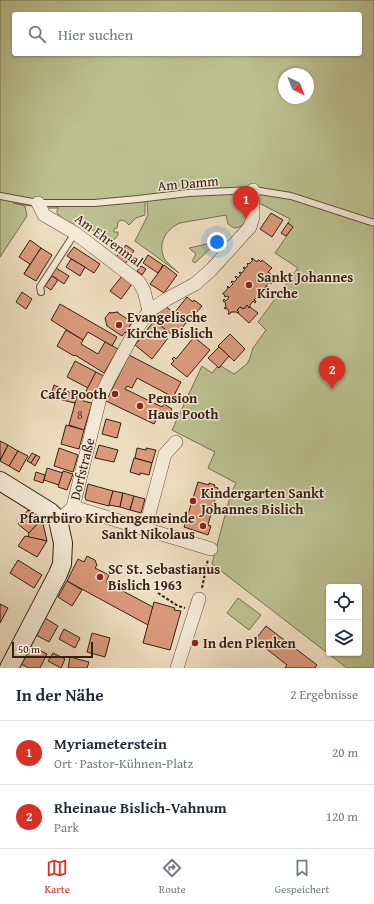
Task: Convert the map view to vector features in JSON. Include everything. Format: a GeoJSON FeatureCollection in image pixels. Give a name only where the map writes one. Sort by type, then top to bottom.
{"type":"FeatureCollection","features":[{"type":"Feature","properties":{"kind":"main road"},"geometry":{"type":"LineString","coordinates":[[0,480],[50,512],[58,520],[63,543],[62,564],[9,668]]}},
{"type":"Feature","properties":{"kind":"street"},"geometry":{"type":"LineString","coordinates":[[149,311],[167,299],[193,286],[211,270],[250,227],[254,217],[253,190]]}},
{"type":"Feature","properties":{"kind":"street","name":"Am Ehrenmal"},"geometry":{"type":"LineString","coordinates":[[38,203],[44,215],[76,233],[139,282],[144,291],[149,311]]}},
{"type":"Feature","properties":{"kind":"street","name":"Dorfstraße"},"geometry":{"type":"LineString","coordinates":[[58,520],[73,507],[100,398],[136,331],[149,311]]}},
{"type":"Feature","properties":{"kind":"street"},"geometry":{"type":"LineString","coordinates":[[145,529],[165,454],[176,442]]}},
{"type":"Feature","properties":{"kind":"street"},"geometry":{"type":"LineString","coordinates":[[73,507],[210,549]]}},
{"type":"Feature","properties":{"kind":"street"},"geometry":{"type":"LineString","coordinates":[[177,668],[198,604]]}},
{"type":"Feature","properties":{"kind":"lane","name":"Am Damm"},"geometry":{"type":"LineString","coordinates":[[0,196],[38,203],[94,202],[138,199],[188,193],[253,190],[291,196],[374,223]]}},
{"type":"Feature","properties":{"kind":"lane"},"geometry":{"type":"LineString","coordinates":[[41,292],[40,287],[76,233]]}},
{"type":"Feature","properties":{"kind":"path"},"geometry":{"type":"LineString","coordinates":[[158,593],[178,606],[198,604],[210,549]]}},
{"type":"Feature","properties":{"kind":"green space"},"geometry":{"type":"Polygon","coordinates":[[[0,0],[374,0],[374,668],[347,668],[331,656],[362,656],[362,584],[326,584],[326,652],[212,564],[231,493],[236,483],[208,468],[215,452],[172,430],[202,366],[212,373],[217,367],[219,368],[221,366],[234,374],[247,364],[253,348],[266,330],[258,322],[298,268],[275,253],[293,227],[288,223],[290,219],[259,203],[259,201],[241,194],[246,203],[248,214],[244,224],[240,227],[234,228],[228,224],[226,215],[180,223],[170,229],[162,243],[165,260],[179,273],[135,241],[148,215],[147,201],[145,202],[145,215],[136,218],[129,225],[125,221],[121,220],[118,222],[117,228],[114,229],[114,232],[118,232],[118,235],[115,239],[108,242],[101,239],[100,236],[86,225],[75,222],[72,226],[62,219],[57,213],[59,208],[44,208],[13,203],[25,206],[27,216],[0,257],[0,0]]]}},
{"type":"Feature","properties":{"kind":"green space"},"geometry":{"type":"Polygon","coordinates":[[[212,243],[213,246],[195,263],[192,261],[196,254],[189,248],[212,243]]]}},
{"type":"Feature","properties":{"kind":"green space"},"geometry":{"type":"Polygon","coordinates":[[[238,598],[261,615],[249,630],[227,613],[238,598]]]}},
{"type":"Feature","properties":{"kind":"building"},"geometry":{"type":"Polygon","coordinates":[[[271,213],[283,220],[272,237],[260,229],[271,213]]]}},
{"type":"Feature","properties":{"kind":"building"},"geometry":{"type":"Polygon","coordinates":[[[288,223],[293,227],[286,236],[281,233],[288,223]]]}},
{"type":"Feature","properties":{"kind":"building"},"geometry":{"type":"Polygon","coordinates":[[[30,240],[41,248],[24,274],[30,264],[19,257],[30,240]]]}},
{"type":"Feature","properties":{"kind":"building"},"geometry":{"type":"Polygon","coordinates":[[[126,245],[134,251],[125,264],[116,257],[126,245]]]}},
{"type":"Feature","properties":{"kind":"building"},"geometry":{"type":"Polygon","coordinates":[[[74,247],[100,264],[94,273],[67,256],[74,247]]]}},
{"type":"Feature","properties":{"kind":"building"},"geometry":{"type":"Polygon","coordinates":[[[41,248],[52,255],[36,281],[24,274],[41,248]]]}},
{"type":"Feature","properties":{"kind":"building"},"geometry":{"type":"Polygon","coordinates":[[[148,255],[163,265],[158,273],[143,263],[148,255]]]}},
{"type":"Feature","properties":{"kind":"building","name":"Sankt Johannes Kirche"},"geometry":{"type":"Polygon","coordinates":[[[252,258],[257,262],[259,260],[261,262],[262,260],[272,268],[268,272],[276,278],[273,278],[270,281],[272,283],[271,284],[269,282],[266,286],[268,287],[265,287],[262,291],[264,292],[261,292],[258,295],[260,297],[257,297],[254,300],[256,301],[255,303],[253,301],[250,308],[247,305],[244,309],[240,307],[237,310],[239,312],[238,313],[231,312],[228,314],[229,312],[227,308],[224,308],[226,307],[225,302],[223,301],[224,299],[226,301],[229,297],[225,297],[223,293],[228,286],[229,288],[233,284],[231,282],[232,281],[234,282],[237,279],[235,277],[236,276],[238,278],[241,274],[239,273],[242,273],[245,269],[243,268],[246,268],[248,265],[247,264],[253,260],[251,259],[252,258]]]}},
{"type":"Feature","properties":{"kind":"building"},"geometry":{"type":"Polygon","coordinates":[[[71,259],[85,267],[80,276],[66,267],[71,259]]]}},
{"type":"Feature","properties":{"kind":"building"},"geometry":{"type":"Polygon","coordinates":[[[164,265],[177,275],[164,293],[150,284],[164,265]]]}},
{"type":"Feature","properties":{"kind":"building"},"geometry":{"type":"Polygon","coordinates":[[[141,266],[146,269],[142,275],[137,271],[141,266]]]}},
{"type":"Feature","properties":{"kind":"building"},"geometry":{"type":"Polygon","coordinates":[[[56,268],[69,276],[64,284],[51,275],[56,268]]]}},
{"type":"Feature","properties":{"kind":"building"},"geometry":{"type":"Polygon","coordinates":[[[52,276],[58,280],[51,290],[45,286],[52,276]]]}},
{"type":"Feature","properties":{"kind":"building"},"geometry":{"type":"Polygon","coordinates":[[[122,276],[132,284],[121,299],[110,291],[122,276]]]}},
{"type":"Feature","properties":{"kind":"building"},"geometry":{"type":"Polygon","coordinates":[[[22,292],[32,299],[26,309],[16,302],[22,292]]]}},
{"type":"Feature","properties":{"kind":"building"},"geometry":{"type":"Polygon","coordinates":[[[187,297],[193,302],[194,300],[202,306],[188,322],[175,312],[187,297]]]}},
{"type":"Feature","properties":{"kind":"building"},"geometry":{"type":"Polygon","coordinates":[[[60,304],[117,337],[112,346],[88,332],[83,340],[51,320],[60,304]]]}},
{"type":"Feature","properties":{"kind":"building"},"geometry":{"type":"Polygon","coordinates":[[[164,305],[186,323],[175,337],[153,320],[164,305]]]}},
{"type":"Feature","properties":{"kind":"building"},"geometry":{"type":"Polygon","coordinates":[[[247,305],[249,308],[250,307],[258,313],[249,323],[238,313],[239,312],[237,310],[240,307],[244,309],[247,305]]]}},
{"type":"Feature","properties":{"kind":"building","name":"Evangelische Kirche Bislich"},"geometry":{"type":"Polygon","coordinates":[[[110,312],[118,312],[132,322],[127,333],[125,332],[122,336],[107,326],[105,318],[110,312]]]}},
{"type":"Feature","properties":{"kind":"building"},"geometry":{"type":"Polygon","coordinates":[[[154,321],[165,329],[162,333],[168,338],[152,359],[135,345],[154,321]]]}},
{"type":"Feature","properties":{"kind":"building"},"geometry":{"type":"Polygon","coordinates":[[[66,330],[83,340],[81,344],[98,354],[105,342],[118,349],[104,373],[57,346],[66,330]]]}},
{"type":"Feature","properties":{"kind":"building"},"geometry":{"type":"Polygon","coordinates":[[[230,334],[245,349],[234,361],[218,346],[230,334]]]}},
{"type":"Feature","properties":{"kind":"building"},"geometry":{"type":"Polygon","coordinates":[[[194,337],[210,350],[187,377],[171,364],[174,361],[172,359],[174,357],[176,359],[194,337]]]}},
{"type":"Feature","properties":{"kind":"building"},"geometry":{"type":"Polygon","coordinates":[[[219,347],[229,356],[219,368],[208,358],[219,347]]]}},
{"type":"Feature","properties":{"kind":"building"},"geometry":{"type":"Polygon","coordinates":[[[129,355],[181,382],[173,397],[137,378],[132,388],[127,386],[125,389],[162,407],[164,404],[172,409],[168,417],[160,413],[154,424],[106,401],[129,355]]]}},
{"type":"Feature","properties":{"kind":"building"},"geometry":{"type":"Polygon","coordinates":[[[75,361],[96,372],[88,388],[67,377],[75,361]]]}},
{"type":"Feature","properties":{"kind":"building"},"geometry":{"type":"Polygon","coordinates":[[[96,372],[104,376],[94,395],[86,391],[96,372]]]}},
{"type":"Feature","properties":{"kind":"building"},"geometry":{"type":"Polygon","coordinates":[[[54,385],[65,390],[62,398],[51,395],[54,385]]]}},
{"type":"Feature","properties":{"kind":"building"},"geometry":{"type":"Polygon","coordinates":[[[65,390],[77,396],[75,403],[62,400],[65,390]]]}},
{"type":"Feature","properties":{"kind":"building"},"geometry":{"type":"Polygon","coordinates":[[[77,396],[84,399],[83,401],[92,403],[84,430],[69,425],[77,396]]]}},
{"type":"Feature","properties":{"kind":"building"},"geometry":{"type":"Polygon","coordinates":[[[106,419],[121,423],[117,438],[102,434],[106,419]]]}},
{"type":"Feature","properties":{"kind":"building"},"geometry":{"type":"Polygon","coordinates":[[[66,425],[84,430],[79,449],[61,444],[66,425]]]}},
{"type":"Feature","properties":{"kind":"building"},"geometry":{"type":"Polygon","coordinates":[[[0,441],[8,445],[0,460],[0,441]]]}},
{"type":"Feature","properties":{"kind":"building"},"geometry":{"type":"Polygon","coordinates":[[[8,445],[18,451],[9,466],[0,461],[8,445]]]}},
{"type":"Feature","properties":{"kind":"building"},"geometry":{"type":"Polygon","coordinates":[[[99,445],[118,450],[114,462],[95,458],[99,445]]]}},
{"type":"Feature","properties":{"kind":"building"},"geometry":{"type":"Polygon","coordinates":[[[59,448],[78,455],[73,472],[54,466],[59,448]]]}},
{"type":"Feature","properties":{"kind":"building"},"geometry":{"type":"Polygon","coordinates":[[[137,448],[156,450],[152,463],[135,458],[137,448]]]}},
{"type":"Feature","properties":{"kind":"building"},"geometry":{"type":"Polygon","coordinates":[[[18,451],[28,456],[19,472],[9,466],[18,451]]]}},
{"type":"Feature","properties":{"kind":"building"},"geometry":{"type":"Polygon","coordinates":[[[32,453],[36,455],[31,463],[27,461],[32,453]]]}},
{"type":"Feature","properties":{"kind":"building"},"geometry":{"type":"Polygon","coordinates":[[[36,455],[40,457],[35,466],[31,463],[36,455]]]}},
{"type":"Feature","properties":{"kind":"building"},"geometry":{"type":"Polygon","coordinates":[[[134,458],[152,463],[149,475],[140,473],[140,475],[130,472],[134,458]]]}},
{"type":"Feature","properties":{"kind":"building"},"geometry":{"type":"Polygon","coordinates":[[[47,468],[63,473],[59,485],[44,480],[47,468]]]}},
{"type":"Feature","properties":{"kind":"building"},"geometry":{"type":"Polygon","coordinates":[[[63,471],[73,474],[67,490],[58,487],[63,471]]]}},
{"type":"Feature","properties":{"kind":"building"},"geometry":{"type":"Polygon","coordinates":[[[36,472],[45,475],[43,483],[34,480],[36,472]]]}},
{"type":"Feature","properties":{"kind":"building"},"geometry":{"type":"Polygon","coordinates":[[[198,482],[209,485],[209,483],[218,488],[208,525],[211,526],[208,535],[184,527],[198,482]]]}},
{"type":"Feature","properties":{"kind":"building"},"geometry":{"type":"Polygon","coordinates":[[[88,484],[113,491],[109,506],[86,500],[85,497],[88,484]]]}},
{"type":"Feature","properties":{"kind":"building"},"geometry":{"type":"Polygon","coordinates":[[[113,491],[123,493],[120,507],[109,505],[113,491]]]}},
{"type":"Feature","properties":{"kind":"building"},"geometry":{"type":"Polygon","coordinates":[[[123,493],[134,496],[130,510],[120,507],[123,493]]]}},
{"type":"Feature","properties":{"kind":"building"},"geometry":{"type":"Polygon","coordinates":[[[134,496],[145,499],[141,513],[130,510],[134,496]]]}},
{"type":"Feature","properties":{"kind":"building"},"geometry":{"type":"Polygon","coordinates":[[[28,510],[42,519],[29,533],[18,524],[28,510]]]}},
{"type":"Feature","properties":{"kind":"building"},"geometry":{"type":"Polygon","coordinates":[[[42,519],[47,541],[28,537],[29,533],[42,519]]]}},
{"type":"Feature","properties":{"kind":"building"},"geometry":{"type":"Polygon","coordinates":[[[25,536],[47,541],[37,557],[18,546],[25,536]]]}},
{"type":"Feature","properties":{"kind":"building"},"geometry":{"type":"Polygon","coordinates":[[[87,556],[95,560],[97,565],[95,568],[109,575],[106,582],[153,607],[148,625],[67,581],[78,559],[84,562],[87,556]]]}},
{"type":"Feature","properties":{"kind":"building"},"geometry":{"type":"Polygon","coordinates":[[[18,560],[42,575],[34,588],[10,573],[18,560]]]}},
{"type":"Feature","properties":{"kind":"building"},"geometry":{"type":"Polygon","coordinates":[[[67,581],[82,590],[72,606],[58,597],[67,581]]]}},
{"type":"Feature","properties":{"kind":"building"},"geometry":{"type":"Polygon","coordinates":[[[154,602],[175,608],[174,610],[181,611],[170,650],[143,643],[154,602]]]}},
{"type":"Feature","properties":{"kind":"building"},"geometry":{"type":"Polygon","coordinates":[[[0,604],[8,608],[0,623],[0,604]]]}},
{"type":"Feature","properties":{"kind":"building"},"geometry":{"type":"Polygon","coordinates":[[[45,618],[58,626],[49,642],[36,635],[45,618]]]}},
{"type":"Feature","properties":{"kind":"building"},"geometry":{"type":"Polygon","coordinates":[[[266,626],[317,665],[315,668],[285,668],[287,665],[255,640],[266,626]]]}},
{"type":"Feature","properties":{"kind":"building"},"geometry":{"type":"Polygon","coordinates":[[[64,629],[80,638],[75,648],[59,639],[64,629]]]}},
{"type":"Feature","properties":{"kind":"building"},"geometry":{"type":"Polygon","coordinates":[[[92,633],[110,638],[105,657],[87,652],[92,633]]]}},
{"type":"Feature","properties":{"kind":"building"},"geometry":{"type":"Polygon","coordinates":[[[31,646],[47,654],[40,668],[29,668],[21,664],[31,646]]]}},
{"type":"Feature","properties":{"kind":"building"},"geometry":{"type":"Polygon","coordinates":[[[53,653],[65,659],[61,668],[48,661],[53,653]]]}},
{"type":"Feature","properties":{"kind":"building"},"geometry":{"type":"Polygon","coordinates":[[[70,657],[89,662],[87,668],[68,668],[70,657]]]}},
{"type":"Feature","properties":{"kind":"place","name":"Myriameterstein"},"geometry":{"type":"Point","coordinates":[246,219]}},
{"type":"Feature","properties":{"kind":"place","name":"Sankt Johannes Kirche"},"geometry":{"type":"Point","coordinates":[249,285]}},
{"type":"Feature","properties":{"kind":"place","name":"Evangelische Kirche Bislich"},"geometry":{"type":"Point","coordinates":[119,325]}},
{"type":"Feature","properties":{"kind":"place","name":"Rheinaue Bislich-Vahnum"},"geometry":{"type":"Point","coordinates":[332,389]}},
{"type":"Feature","properties":{"kind":"place","name":"Café Pooth"},"geometry":{"type":"Point","coordinates":[115,394]}},
{"type":"Feature","properties":{"kind":"place","name":"Pension Haus Pooth"},"geometry":{"type":"Point","coordinates":[140,406]}},
{"type":"Feature","properties":{"kind":"place","name":"Kindergarten Sankt Johannes Bislich"},"geometry":{"type":"Point","coordinates":[193,501]}},
{"type":"Feature","properties":{"kind":"place","name":"Pfarrbüro Kirchengemeinde Sankt Nikolaus"},"geometry":{"type":"Point","coordinates":[203,526]}},
{"type":"Feature","properties":{"kind":"place","name":"SC St. Sebastianus Bislich 1963"},"geometry":{"type":"Point","coordinates":[100,577]}},
{"type":"Feature","properties":{"kind":"place","name":"In den Plenken"},"geometry":{"type":"Point","coordinates":[195,643]}}]}
